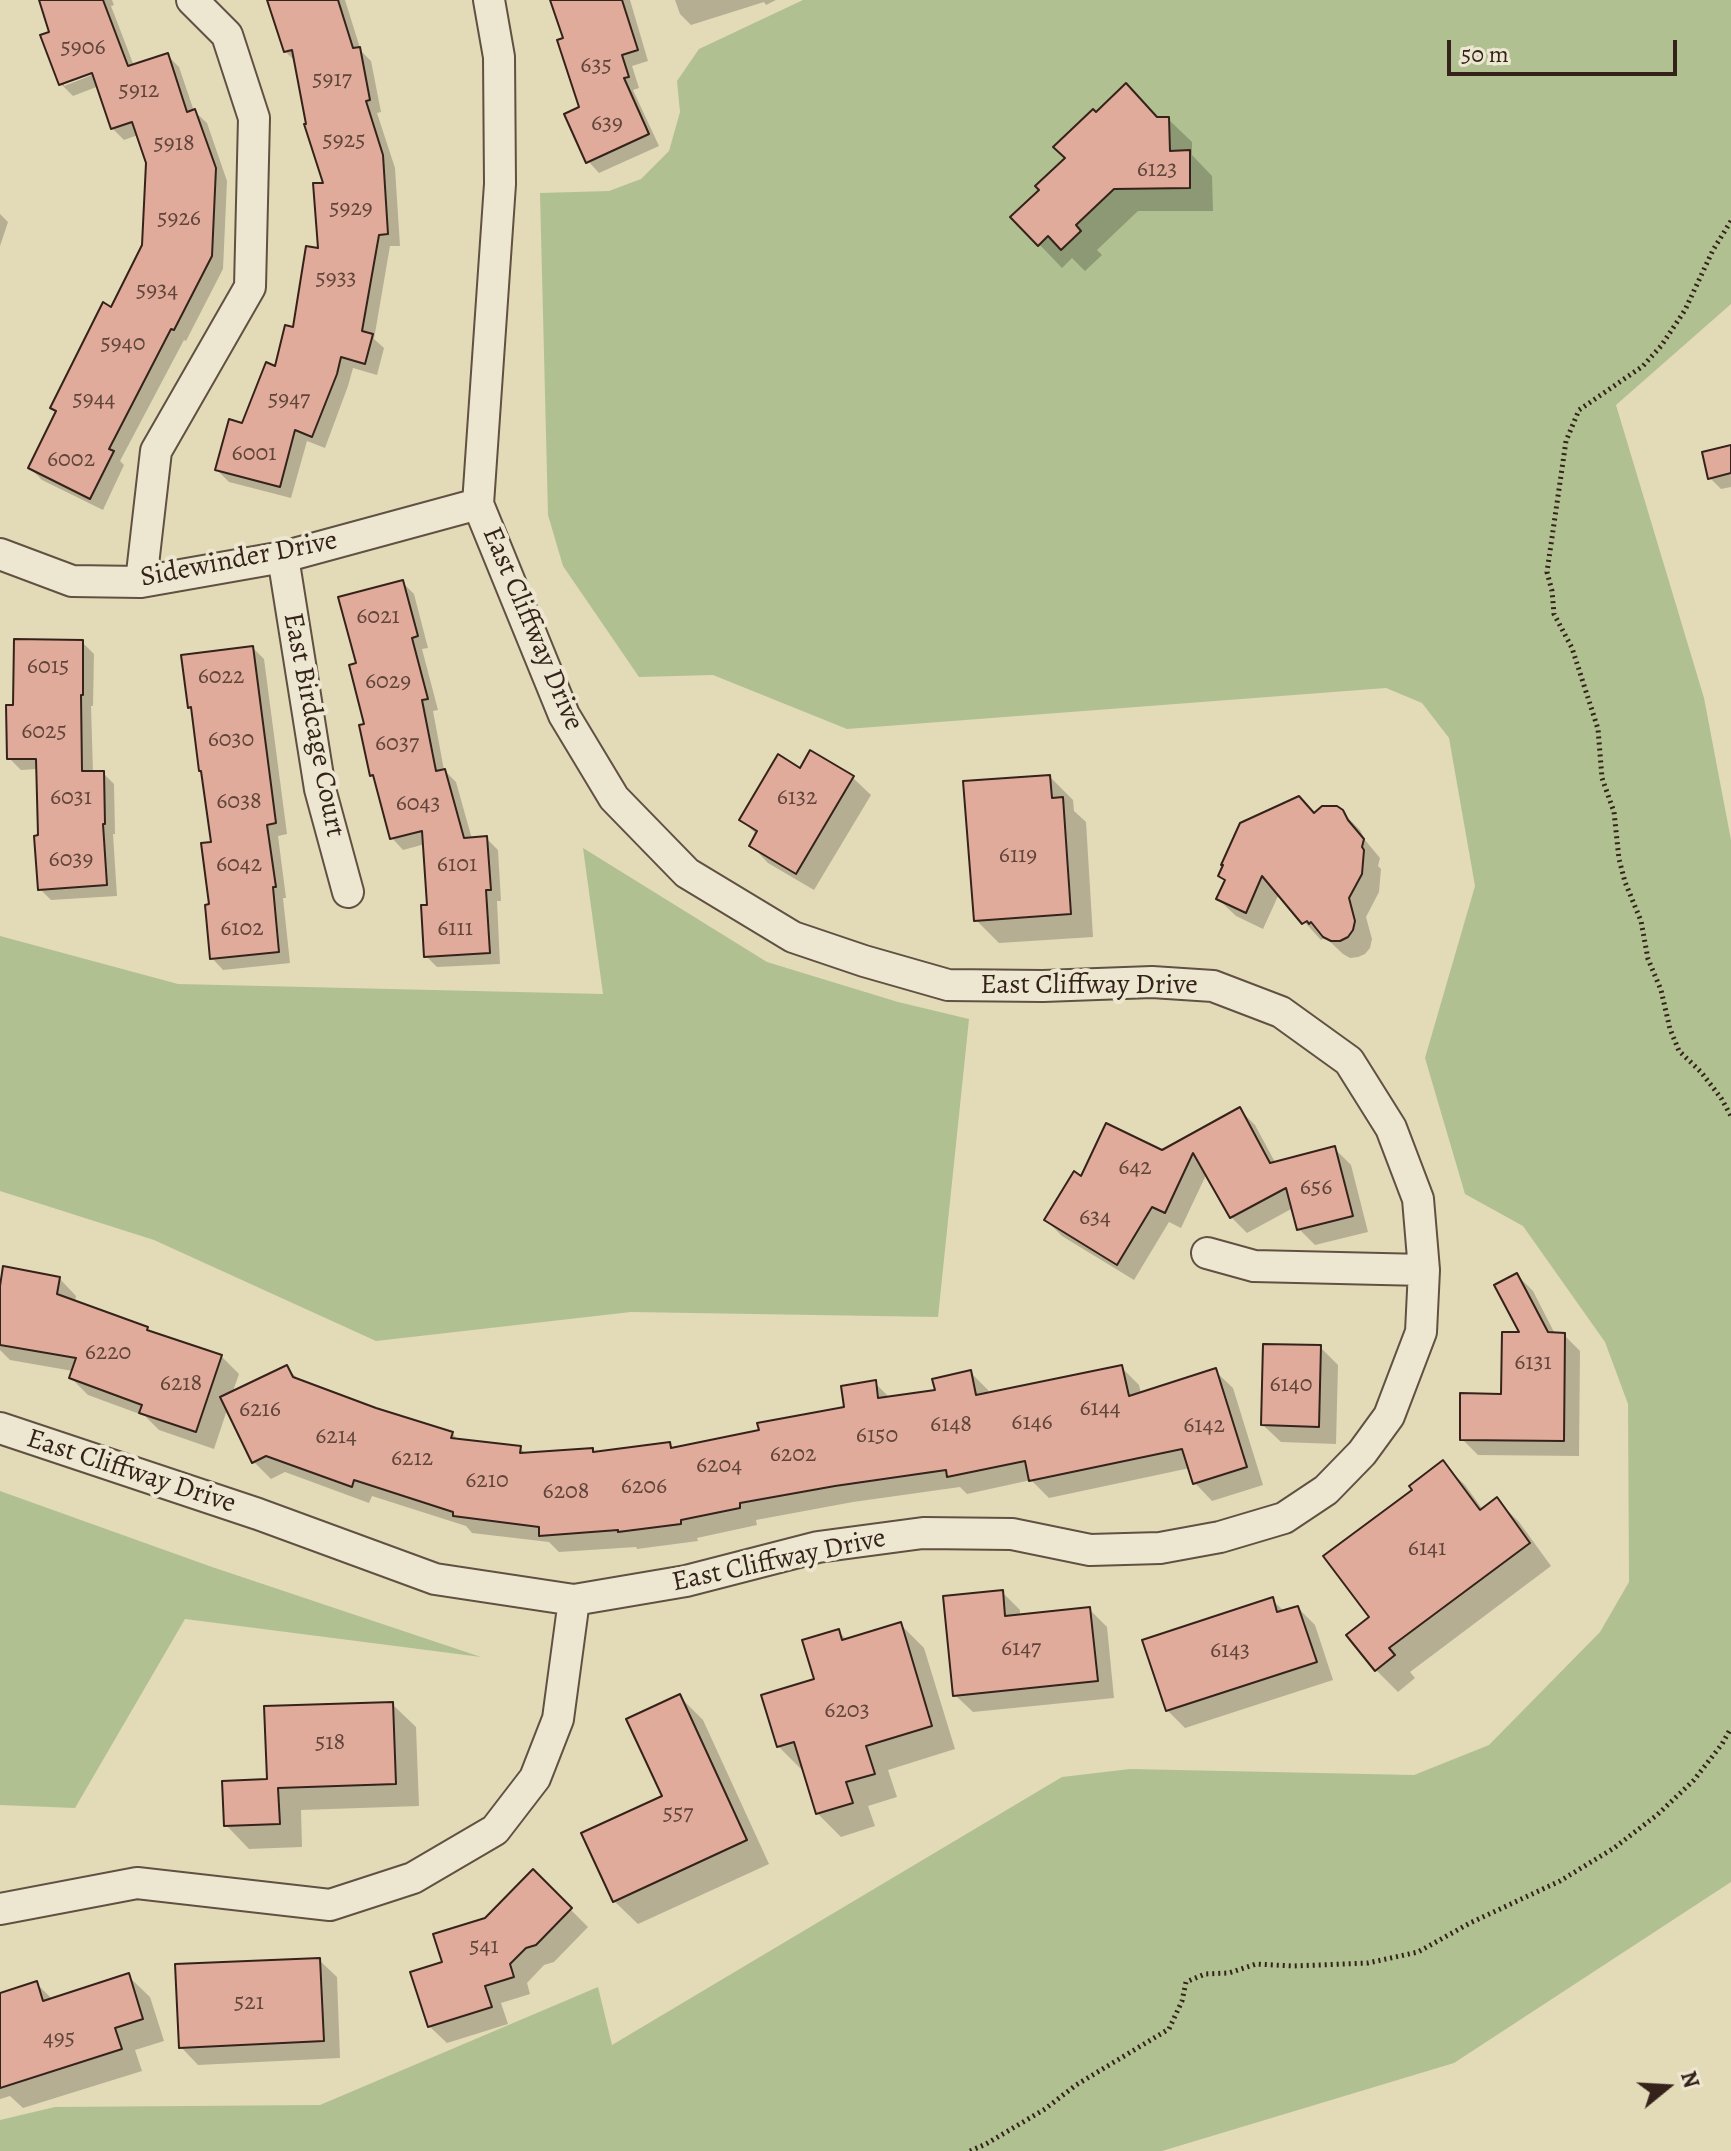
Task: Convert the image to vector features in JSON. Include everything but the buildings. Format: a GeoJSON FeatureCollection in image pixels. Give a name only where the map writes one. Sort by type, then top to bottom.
{"type":"FeatureCollection","features":[{"type":"Feature","properties":{"kind":"street"},"geometry":{"type":"LineString","coordinates":[[141,582],[156,451],[250,287],[254,118],[227,35],[192,0]]}},
{"type":"Feature","properties":{"kind":"street","name":"East Cliffway Drive"},"geometry":{"type":"LineString","coordinates":[[0,1428],[258,1514],[435,1579],[574,1600],[686,1581],[818,1547],[923,1533],[1012,1534],[1090,1550],[1160,1548],[1220,1537],[1284,1518],[1326,1490],[1362,1453],[1389,1416],[1421,1332],[1424,1270],[1418,1199],[1391,1128],[1349,1061],[1281,1012],[1213,986],[1152,982],[948,985],[864,961],[793,937],[687,873],[614,798],[564,715],[478,504],[500,184],[499,57],[489,0]]}},
{"type":"Feature","properties":{"kind":"street","name":"Sidewinder Drive"},"geometry":{"type":"LineString","coordinates":[[0,554],[72,581],[141,582],[283,557],[478,504]]}},
{"type":"Feature","properties":{"kind":"street","name":"East Birdcage Court"},"geometry":{"type":"LineString","coordinates":[[283,557],[320,789],[348,892]]}},
{"type":"Feature","properties":{"kind":"street"},"geometry":{"type":"LineString","coordinates":[[1207,1253],[1254,1266],[1424,1270]]}},
{"type":"Feature","properties":{"kind":"street"},"geometry":{"type":"LineString","coordinates":[[0,1909],[137,1883],[330,1905],[413,1878],[495,1830],[535,1778],[558,1719],[574,1600]]}},
{"type":"Feature","properties":{"kind":"path"},"geometry":{"type":"LineString","coordinates":[[1731,221],[1713,250],[1685,310],[1661,346],[1643,366],[1579,410],[1566,441],[1547,572],[1554,614],[1572,648],[1598,729],[1602,778],[1614,812],[1619,859],[1641,921],[1648,959],[1661,990],[1670,1029],[1679,1051],[1701,1072],[1731,1116]]}},
{"type":"Feature","properties":{"kind":"path"},"geometry":{"type":"LineString","coordinates":[[971,2151],[1045,2109],[1094,2073],[1169,2029],[1182,2001],[1186,1982],[1205,1974],[1229,1973],[1256,1964],[1368,1963],[1418,1952],[1470,1923],[1560,1881],[1614,1848],[1657,1815],[1694,1780],[1731,1728]]}},
{"type":"Feature","properties":{"kind":"green space"},"geometry":{"type":"Polygon","coordinates":[[[803,0],[1731,0],[1731,304],[1616,405],[1704,698],[1731,840],[1731,1882],[1454,2063],[1162,2151],[0,2151],[0,2120],[55,2107],[320,2105],[598,1987],[612,2045],[1062,1777],[1130,1769],[1414,1775],[1489,1745],[1600,1632],[1629,1582],[1628,1404],[1605,1342],[1523,1226],[1465,1194],[1425,1058],[1475,886],[1449,738],[1422,703],[1386,688],[847,729],[713,675],[639,677],[563,566],[548,515],[540,193],[609,191],[641,179],[669,151],[680,112],[677,81],[699,49],[803,0]]]}},
{"type":"Feature","properties":{"kind":"green space"},"geometry":{"type":"Polygon","coordinates":[[[583,848],[767,962],[898,1002],[969,1019],[938,1317],[631,1312],[376,1341],[154,1240],[0,1191],[0,936],[178,984],[603,994],[583,848]]]}},
{"type":"Feature","properties":{"kind":"green space"},"geometry":{"type":"Polygon","coordinates":[[[0,1491],[212,1567],[481,1657],[185,1619],[75,1808],[0,1805],[0,1491]]]}}]}
